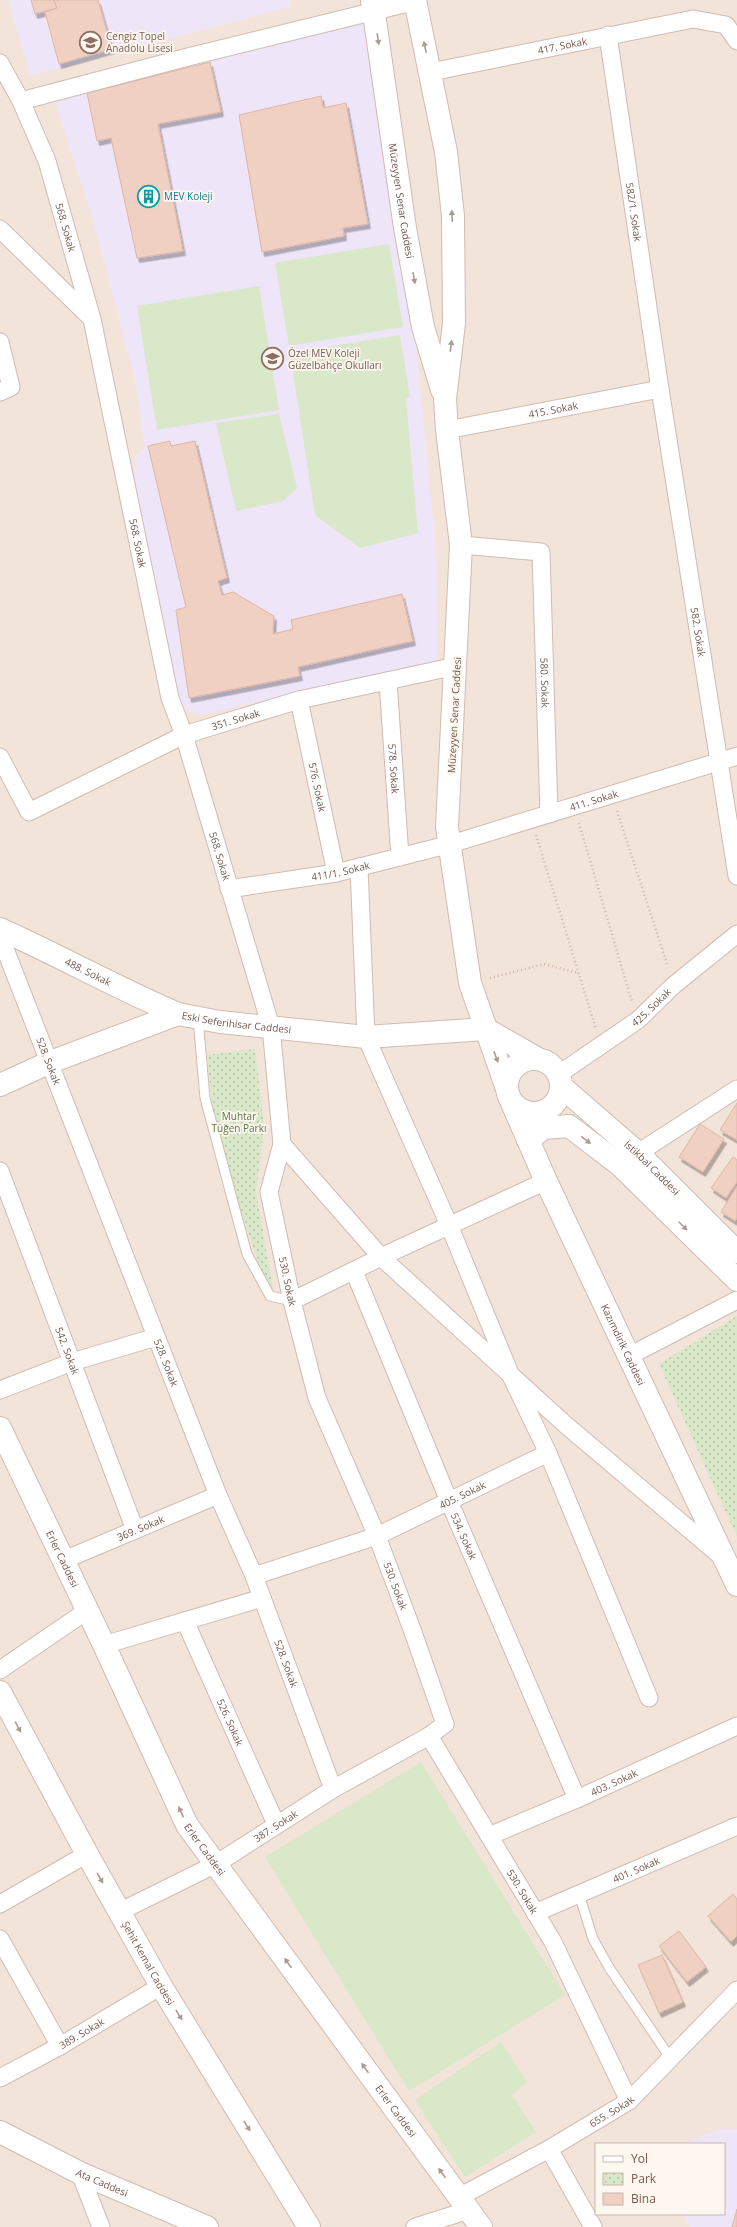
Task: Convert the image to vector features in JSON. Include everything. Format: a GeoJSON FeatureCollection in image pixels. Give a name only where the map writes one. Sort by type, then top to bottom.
{"type":"FeatureCollection","features":[{"type":"Feature","properties":{"kind":"main road","name":"Müzeyyen Senar Caddesi"},"geometry":{"type":"LineString","coordinates":[[416,1],[446,152],[453,216],[454,323],[445,399],[447,430],[461,545],[447,827],[451,844],[470,983],[509,1094]]}},
{"type":"Feature","properties":{"kind":"main road","name":"Müzeyyen Senar Caddesi"},"geometry":{"type":"LineString","coordinates":[[373,5],[405,228],[423,327],[445,399]]}},
{"type":"Feature","properties":{"kind":"main road","name":"488. Sokak"},"geometry":{"type":"LineString","coordinates":[[0,929],[40,947],[125,991],[188,1016]]}},
{"type":"Feature","properties":{"kind":"main road","name":"Eski Seferihisar Caddesi"},"geometry":{"type":"LineString","coordinates":[[0,1085],[48,1063],[188,1016],[305,1032],[366,1037],[486,1029]]}},
{"type":"Feature","properties":{"kind":"main road"},"geometry":{"type":"LineString","coordinates":[[486,1029],[538,1059],[546,1062],[560,1081],[557,1103],[547,1111],[535,1114],[527,1113],[509,1094],[513,1069],[520,1063],[538,1059]]}},
{"type":"Feature","properties":{"kind":"main road","name":"İstikbal Caddesi"},"geometry":{"type":"LineString","coordinates":[[560,1081],[638,1153],[737,1252]]}},
{"type":"Feature","properties":{"kind":"main road","name":"Kazımdirik Caddesi"},"geometry":{"type":"LineString","coordinates":[[509,1094],[546,1181],[737,1585]]}},
{"type":"Feature","properties":{"kind":"main road"},"geometry":{"type":"LineString","coordinates":[[547,1111],[620,1165],[737,1280]]}},
{"type":"Feature","properties":{"kind":"main road"},"geometry":{"type":"LineString","coordinates":[[528,1140],[544,1128],[569,1126]]}},
{"type":"Feature","properties":{"kind":"main road","name":"Erler Caddesi"},"geometry":{"type":"LineString","coordinates":[[0,1428],[88,1610],[187,1825],[470,2211]]}},
{"type":"Feature","properties":{"kind":"main road","name":"Şehit Kemal Caddesi"},"geometry":{"type":"LineString","coordinates":[[0,1692],[87,1854],[161,1986],[309,2227]]}},
{"type":"Feature","properties":{"kind":"main road","name":"Ata Caddesi"},"geometry":{"type":"LineString","coordinates":[[0,2132],[80,2172],[207,2227]]}},
{"type":"Feature","properties":{"kind":"street"},"geometry":{"type":"LineString","coordinates":[[21,102],[373,5],[416,1]]}},
{"type":"Feature","properties":{"kind":"street","name":"417. Sokak"},"geometry":{"type":"LineString","coordinates":[[431,72],[693,19],[726,25],[737,41]]}},
{"type":"Feature","properties":{"kind":"street","name":"582/1. Sokak"},"geometry":{"type":"LineString","coordinates":[[608,35],[660,389]]}},
{"type":"Feature","properties":{"kind":"street","name":"568. Sokak"},"geometry":{"type":"LineString","coordinates":[[0,63],[21,102],[46,161],[92,319],[170,698],[184,735],[271,1027]]}},
{"type":"Feature","properties":{"kind":"street"},"geometry":{"type":"LineString","coordinates":[[0,229],[92,319]]}},
{"type":"Feature","properties":{"kind":"street"},"geometry":{"type":"LineString","coordinates":[[0,342],[11,388],[0,392]]}},
{"type":"Feature","properties":{"kind":"street","name":"415. Sokak"},"geometry":{"type":"LineString","coordinates":[[447,430],[660,389]]}},
{"type":"Feature","properties":{"kind":"street","name":"582. Sokak"},"geometry":{"type":"LineString","coordinates":[[660,389],[737,876]]}},
{"type":"Feature","properties":{"kind":"street","name":"580. Sokak"},"geometry":{"type":"LineString","coordinates":[[461,545],[541,552],[549,814]]}},
{"type":"Feature","properties":{"kind":"street","name":"351. Sokak"},"geometry":{"type":"LineString","coordinates":[[0,757],[29,812],[184,735],[299,700],[456,666]]}},
{"type":"Feature","properties":{"kind":"street","name":"578. Sokak"},"geometry":{"type":"LineString","coordinates":[[388,681],[400,857]]}},
{"type":"Feature","properties":{"kind":"street","name":"576. Sokak"},"geometry":{"type":"LineString","coordinates":[[299,700],[336,873]]}},
{"type":"Feature","properties":{"kind":"street","name":"411. Sokak"},"geometry":{"type":"LineString","coordinates":[[451,844],[737,756]]}},
{"type":"Feature","properties":{"kind":"street","name":"411/1. Sokak"},"geometry":{"type":"LineString","coordinates":[[229,889],[336,873],[451,844]]}},
{"type":"Feature","properties":{"kind":"street"},"geometry":{"type":"LineString","coordinates":[[359,867],[366,1037],[450,1226],[511,1376],[548,1453],[649,1698]]}},
{"type":"Feature","properties":{"kind":"street","name":"425. Sokak"},"geometry":{"type":"LineString","coordinates":[[560,1081],[602,1046],[638,1020],[674,985],[737,934]]}},
{"type":"Feature","properties":{"kind":"street","name":"528. Sokak"},"geometry":{"type":"LineString","coordinates":[[0,936],[48,1063],[218,1495],[254,1576],[333,1789]]}},
{"type":"Feature","properties":{"kind":"street","name":"530. Sokak"},"geometry":{"type":"LineString","coordinates":[[271,1027],[282,1144],[269,1192],[292,1301],[317,1398],[377,1536],[413,1632],[445,1724],[429,1736],[553,1942],[629,2101]]}},
{"type":"Feature","properties":{"kind":"street"},"geometry":{"type":"LineString","coordinates":[[638,1153],[737,1089]]}},
{"type":"Feature","properties":{"kind":"street"},"geometry":{"type":"LineString","coordinates":[[282,1144],[381,1257],[511,1376],[726,1560]]}},
{"type":"Feature","properties":{"kind":"street","name":"542. Sokak"},"geometry":{"type":"LineString","coordinates":[[0,1171],[136,1530]]}},
{"type":"Feature","properties":{"kind":"street"},"geometry":{"type":"LineString","coordinates":[[292,1301],[381,1257],[546,1181]]}},
{"type":"Feature","properties":{"kind":"street","name":"534. Sokak"},"geometry":{"type":"LineString","coordinates":[[354,1271],[449,1502],[577,1799]]}},
{"type":"Feature","properties":{"kind":"street"},"geometry":{"type":"LineString","coordinates":[[629,1356],[737,1300]]}},
{"type":"Feature","properties":{"kind":"street"},"geometry":{"type":"LineString","coordinates":[[0,1390],[72,1362],[156,1337]]}},
{"type":"Feature","properties":{"kind":"street","name":"405. Sokak"},"geometry":{"type":"LineString","coordinates":[[254,1576],[377,1536],[548,1453]]}},
{"type":"Feature","properties":{"kind":"street","name":"369. Sokak"},"geometry":{"type":"LineString","coordinates":[[64,1560],[218,1495]]}},
{"type":"Feature","properties":{"kind":"street"},"geometry":{"type":"LineString","coordinates":[[104,1645],[262,1598]]}},
{"type":"Feature","properties":{"kind":"street"},"geometry":{"type":"LineString","coordinates":[[0,1670],[88,1610]]}},
{"type":"Feature","properties":{"kind":"street","name":"526. Sokak"},"geometry":{"type":"LineString","coordinates":[[185,1621],[276,1824]]}},
{"type":"Feature","properties":{"kind":"street","name":"403. Sokak"},"geometry":{"type":"LineString","coordinates":[[489,1836],[577,1799],[737,1726]]}},
{"type":"Feature","properties":{"kind":"street","name":"387. Sokak"},"geometry":{"type":"LineString","coordinates":[[119,1912],[216,1864],[276,1824],[333,1789],[429,1736]]}},
{"type":"Feature","properties":{"kind":"street","name":"401. Sokak"},"geometry":{"type":"LineString","coordinates":[[535,1913],[737,1826]]}},
{"type":"Feature","properties":{"kind":"street"},"geometry":{"type":"LineString","coordinates":[[0,1904],[87,1854]]}},
{"type":"Feature","properties":{"kind":"street"},"geometry":{"type":"LineString","coordinates":[[0,1938],[60,2046]]}},
{"type":"Feature","properties":{"kind":"street","name":"389. Sokak"},"geometry":{"type":"LineString","coordinates":[[0,2078],[60,2046],[161,1986]]}},
{"type":"Feature","properties":{"kind":"street","name":"655. Sokak"},"geometry":{"type":"LineString","coordinates":[[415,2227],[470,2211],[549,2149],[629,2101],[737,1990]]}},
{"type":"Feature","properties":{"kind":"street"},"geometry":{"type":"LineString","coordinates":[[549,2149],[593,2227]]}},
{"type":"Feature","properties":{"kind":"street"},"geometry":{"type":"LineString","coordinates":[[80,2172],[101,2227]]}},
{"type":"Feature","properties":{"kind":"lane"},"geometry":{"type":"LineString","coordinates":[[188,1016],[205,1098],[247,1254],[270,1296],[292,1301]]}},
{"type":"Feature","properties":{"kind":"lane"},"geometry":{"type":"LineString","coordinates":[[579,1894],[593,1939],[610,1969],[670,2059]]}},
{"type":"Feature","properties":{"kind":"path"},"geometry":{"type":"LineString","coordinates":[[611,794],[674,985]]}},
{"type":"Feature","properties":{"kind":"path"},"geometry":{"type":"LineString","coordinates":[[574,806],[638,1020]]}},
{"type":"Feature","properties":{"kind":"path"},"geometry":{"type":"LineString","coordinates":[[532,819],[602,1046]]}},
{"type":"Feature","properties":{"kind":"path"},"geometry":{"type":"LineString","coordinates":[[470,983],[544,964],[579,973]]}},
{"type":"Feature","properties":{"kind":"shaded area"},"geometry":{"type":"Polygon","coordinates":[[[0,0],[737,0],[737,2227],[0,2227],[0,0]]]}},
{"type":"Feature","properties":{"kind":"shaded area","name":"Cengiz Topel Anadolu Lisesi"},"geometry":{"type":"Polygon","coordinates":[[[8,0],[289,0],[290,7],[30,76],[8,0]]]}},
{"type":"Feature","properties":{"kind":"shaded area","name":"Özel MEV Koleji Güzelbahçe Okulları"},"geometry":{"type":"Polygon","coordinates":[[[367,19],[416,342],[438,571],[438,660],[201,715],[176,706],[134,492],[135,456],[145,447],[134,376],[93,221],[54,98],[367,19]]]}},
{"type":"Feature","properties":{"kind":"shaded area"},"geometry":{"type":"Polygon","coordinates":[[[719,2129],[737,2129],[737,2227],[689,2227],[684,2215],[725,2215],[725,2143],[688,2142],[719,2129]]]}},
{"type":"Feature","properties":{"kind":"green space"},"geometry":{"type":"Polygon","coordinates":[[[389,244],[403,327],[289,346],[275,263],[389,244]]]}},
{"type":"Feature","properties":{"kind":"green space"},"geometry":{"type":"Polygon","coordinates":[[[259,286],[279,410],[157,430],[137,306],[259,286]]]}},
{"type":"Feature","properties":{"kind":"green space"},"geometry":{"type":"Polygon","coordinates":[[[400,335],[410,397],[406,398],[418,533],[360,548],[315,515],[290,353],[400,335]]]}},
{"type":"Feature","properties":{"kind":"green space"},"geometry":{"type":"Polygon","coordinates":[[[279,414],[297,488],[283,501],[236,511],[216,423],[279,414]]]}},
{"type":"Feature","properties":{"kind":"green space","name":"Muhtar Tüğen Parkı"},"geometry":{"type":"Polygon","coordinates":[[[255,1049],[264,1128],[256,1191],[273,1290],[270,1291],[262,1274],[236,1197],[215,1126],[207,1055],[255,1049]]]}},
{"type":"Feature","properties":{"kind":"green space"},"geometry":{"type":"Polygon","coordinates":[[[737,1316],[737,1537],[659,1364],[737,1316]]]}},
{"type":"Feature","properties":{"kind":"green space"},"geometry":{"type":"Polygon","coordinates":[[[421,1762],[565,1995],[409,2091],[265,1857],[421,1762]]]}},
{"type":"Feature","properties":{"kind":"green space"},"geometry":{"type":"Polygon","coordinates":[[[501,2042],[527,2082],[512,2095],[536,2132],[465,2177],[415,2100],[501,2042]]]}},
{"type":"Feature","properties":{"kind":"building"},"geometry":{"type":"Polygon","coordinates":[[[31,0],[54,0],[57,8],[35,14],[31,0]]]}},
{"type":"Feature","properties":{"kind":"building"},"geometry":{"type":"Polygon","coordinates":[[[54,0],[98,0],[112,49],[59,64],[45,12],[57,8],[54,0]]]}},
{"type":"Feature","properties":{"kind":"building","name":"MEV Koleji"},"geometry":{"type":"Polygon","coordinates":[[[210,62],[221,112],[158,124],[183,251],[137,258],[111,138],[97,141],[87,93],[210,62]]]}},
{"type":"Feature","properties":{"kind":"building"},"geometry":{"type":"Polygon","coordinates":[[[321,96],[323,108],[346,103],[368,224],[343,228],[344,236],[262,252],[239,115],[321,96]]]}},
{"type":"Feature","properties":{"kind":"building"},"geometry":{"type":"Polygon","coordinates":[[[170,441],[171,446],[195,441],[227,578],[218,581],[222,595],[233,592],[274,616],[273,634],[293,629],[291,620],[402,594],[413,641],[298,667],[300,676],[189,698],[176,610],[186,607],[148,446],[170,441]]]}},
{"type":"Feature","properties":{"kind":"building"},"geometry":{"type":"Polygon","coordinates":[[[737,1103],[737,1140],[720,1130],[737,1103]]]}},
{"type":"Feature","properties":{"kind":"building"},"geometry":{"type":"Polygon","coordinates":[[[700,1124],[724,1139],[703,1172],[679,1157],[700,1124]]]}},
{"type":"Feature","properties":{"kind":"building"},"geometry":{"type":"Polygon","coordinates":[[[733,1157],[737,1160],[737,1182],[726,1198],[711,1188],[733,1157]]]}},
{"type":"Feature","properties":{"kind":"building"},"geometry":{"type":"Polygon","coordinates":[[[737,1186],[737,1218],[735,1221],[721,1212],[737,1186]]]}},
{"type":"Feature","properties":{"kind":"building"},"geometry":{"type":"Polygon","coordinates":[[[733,1894],[737,1899],[737,1936],[731,1942],[708,1916],[733,1894]]]}},
{"type":"Feature","properties":{"kind":"building"},"geometry":{"type":"Polygon","coordinates":[[[679,1931],[706,1967],[687,1982],[659,1946],[679,1931]]]}},
{"type":"Feature","properties":{"kind":"building"},"geometry":{"type":"Polygon","coordinates":[[[662,1955],[683,2002],[659,2013],[638,1965],[662,1955]]]}},
{"type":"Feature","properties":{"kind":"building"},"geometry":{"type":"Polygon","coordinates":[[[737,2209],[737,2227],[732,2227],[737,2209]]]}},
{"type":"Feature","properties":{"kind":"place","name":"Cengiz Topel Anadolu Lisesi"},"geometry":{"type":"Point","coordinates":[90,42]}},
{"type":"Feature","properties":{"kind":"place","name":"MEV Koleji"},"geometry":{"type":"Point","coordinates":[148,196]}},
{"type":"Feature","properties":{"kind":"place","name":"Özel MEV Koleji Güzelbahçe Okulları"},"geometry":{"type":"Point","coordinates":[273,359]}}]}
